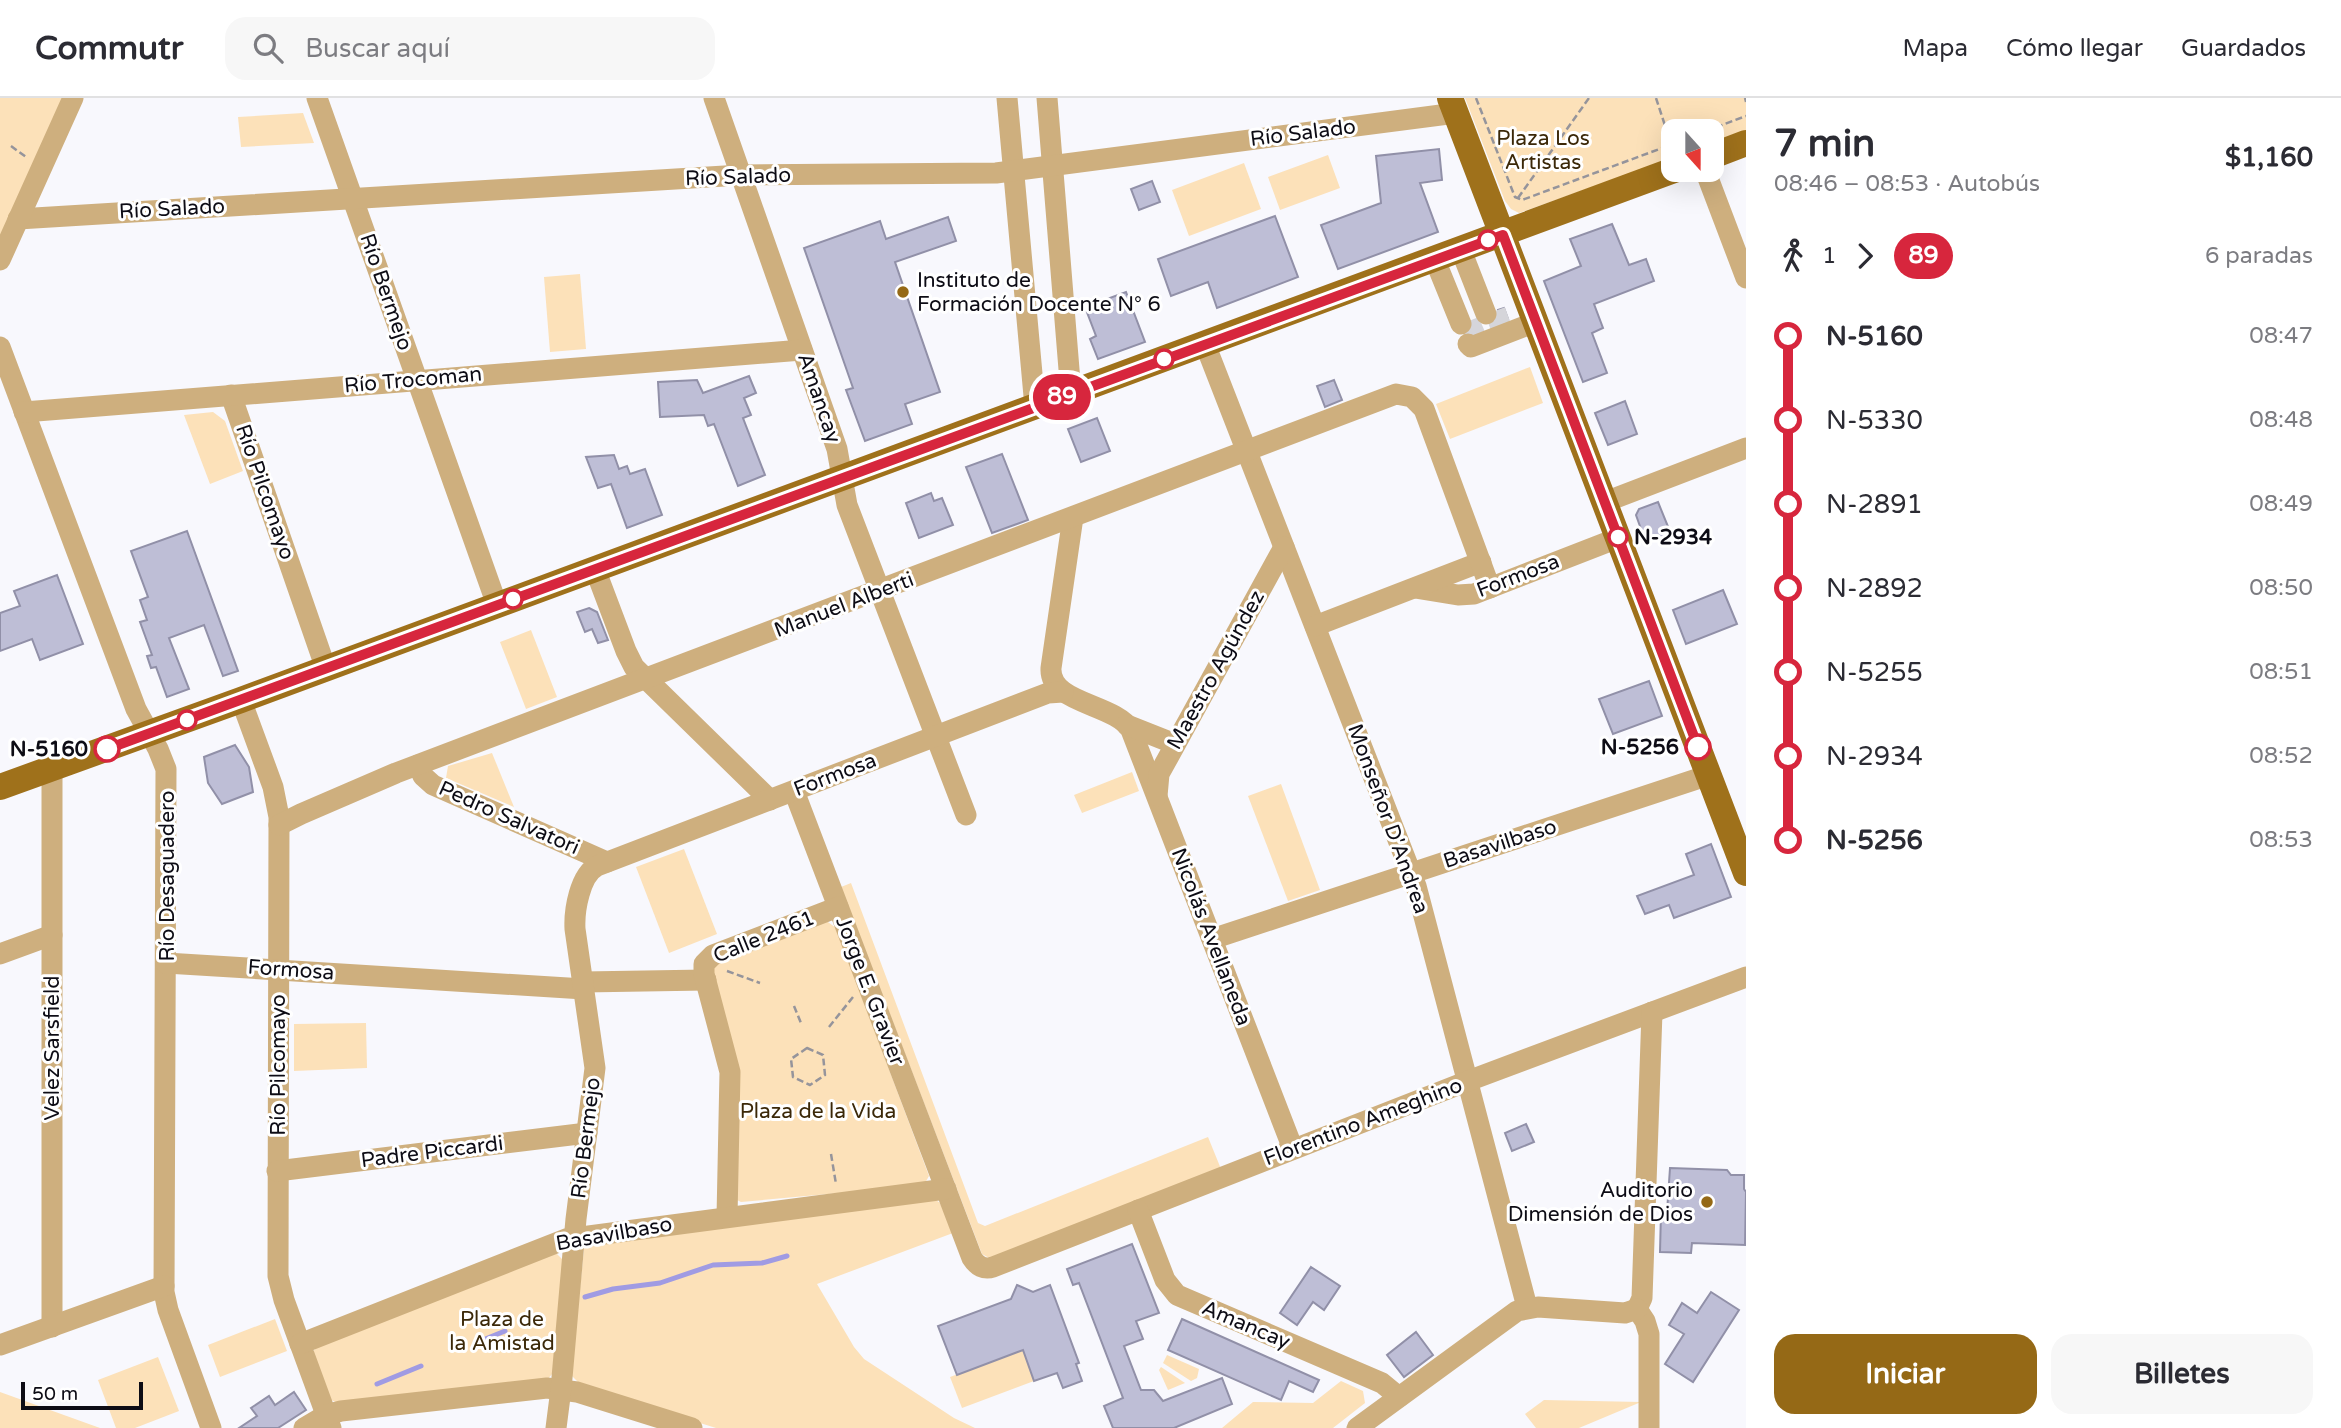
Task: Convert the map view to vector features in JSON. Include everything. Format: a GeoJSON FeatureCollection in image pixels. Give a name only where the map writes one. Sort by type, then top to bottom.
{"type":"FeatureCollection","features":[{"type":"Feature","properties":{"kind":"main road"},"geometry":{"type":"LineString","coordinates":[[1461,103],[1503,235],[1746,873]]}},
{"type":"Feature","properties":{"kind":"main road"},"geometry":{"type":"LineString","coordinates":[[1724,151],[1746,143]]}},
{"type":"Feature","properties":{"kind":"main road"},"geometry":{"type":"LineString","coordinates":[[0,787],[1503,235],[1661,159]]}},
{"type":"Feature","properties":{"kind":"street"},"geometry":{"type":"LineString","coordinates":[[0,260],[73,98]]}},
{"type":"Feature","properties":{"kind":"street","name":"Río Bermejo"},"geometry":{"type":"LineString","coordinates":[[317,98],[497,605]]}},
{"type":"Feature","properties":{"kind":"street","name":"Amancay"},"geometry":{"type":"LineString","coordinates":[[714,98],[837,449],[847,505],[966,815]]}},
{"type":"Feature","properties":{"kind":"street"},"geometry":{"type":"LineString","coordinates":[[1007,98],[1035,407]]}},
{"type":"Feature","properties":{"kind":"street"},"geometry":{"type":"LineString","coordinates":[[1047,98],[1071,394]]}},
{"type":"Feature","properties":{"kind":"street","name":"Río Salado"},"geometry":{"type":"LineString","coordinates":[[18,219],[741,175],[968,174],[1013,171],[1461,103]]}},
{"type":"Feature","properties":{"kind":"street"},"geometry":{"type":"LineString","coordinates":[[1710,182],[1744,269]]}},
{"type":"Feature","properties":{"kind":"street"},"geometry":{"type":"LineString","coordinates":[[1453,253],[1484,330]]}},
{"type":"Feature","properties":{"kind":"street"},"geometry":{"type":"LineString","coordinates":[[1453,253],[1484,330]]}},
{"type":"Feature","properties":{"kind":"street"},"geometry":{"type":"LineString","coordinates":[[1484,330],[1536,321]]}},
{"type":"Feature","properties":{"kind":"street","name":"Monseñor D'Andrea"},"geometry":{"type":"LineString","coordinates":[[1206,344],[1411,873],[1527,1307]]}},
{"type":"Feature","properties":{"kind":"street","name":"Río Desaguadero"},"geometry":{"type":"LineString","coordinates":[[0,347],[136,709],[163,760],[167,780],[164,1286],[168,1310],[211,1428]]}},
{"type":"Feature","properties":{"kind":"street","name":"Río Trocoman"},"geometry":{"type":"LineString","coordinates":[[24,412],[802,349]]}},
{"type":"Feature","properties":{"kind":"street","name":"Manuel Alberti"},"geometry":{"type":"LineString","coordinates":[[279,825],[418,765],[1391,396],[1402,394],[1412,397],[1421,404],[1426,413],[1481,562]]}},
{"type":"Feature","properties":{"kind":"street","name":"Río Pilcomayo"},"geometry":{"type":"LineString","coordinates":[[231,395],[326,669]]}},
{"type":"Feature","properties":{"kind":"street"},"geometry":{"type":"LineString","coordinates":[[1605,502],[1746,448]]}},
{"type":"Feature","properties":{"kind":"street"},"geometry":{"type":"LineString","coordinates":[[1073,517],[1050,672],[1055,685],[1063,692],[1127,724],[1175,744]]}},
{"type":"Feature","properties":{"kind":"street","name":"Formosa"},"geometry":{"type":"LineString","coordinates":[[1415,588],[1463,596],[1618,538]]}},
{"type":"Feature","properties":{"kind":"street","name":"Maestro Agúndez"},"geometry":{"type":"LineString","coordinates":[[1157,796],[1159,774],[1284,547]]}},
{"type":"Feature","properties":{"kind":"street"},"geometry":{"type":"LineString","coordinates":[[1481,562],[1490,588]]}},
{"type":"Feature","properties":{"kind":"street","name":"Formosa"},"geometry":{"type":"LineString","coordinates":[[1315,626],[1481,562]]}},
{"type":"Feature","properties":{"kind":"street"},"geometry":{"type":"LineString","coordinates":[[595,569],[634,667],[770,800]]}},
{"type":"Feature","properties":{"kind":"street","name":"Formosa"},"geometry":{"type":"LineString","coordinates":[[607,862],[1048,693],[1063,692]]}},
{"type":"Feature","properties":{"kind":"street","name":"Río Pilcomayo"},"geometry":{"type":"LineString","coordinates":[[241,700],[275,793],[279,825],[278,1276],[281,1292],[328,1422]]}},
{"type":"Feature","properties":{"kind":"street","name":"Nicolás Avellaneda"},"geometry":{"type":"LineString","coordinates":[[1127,724],[1293,1149]]}},
{"type":"Feature","properties":{"kind":"street","name":"Pedro Salvatori"},"geometry":{"type":"LineString","coordinates":[[418,765],[426,780],[436,787],[607,862]]}},
{"type":"Feature","properties":{"kind":"street","name":"Velez Sarsfield"},"geometry":{"type":"LineString","coordinates":[[52,769],[52,1327]]}},
{"type":"Feature","properties":{"kind":"street","name":"Basavilbaso"},"geometry":{"type":"LineString","coordinates":[[1212,939],[1709,775]]}},
{"type":"Feature","properties":{"kind":"street","name":"Jorge E. Gravier"},"geometry":{"type":"LineString","coordinates":[[794,790],[972,1258],[981,1267]]}},
{"type":"Feature","properties":{"kind":"street","name":"Río Bermejo"},"geometry":{"type":"LineString","coordinates":[[556,1428],[574,1237],[595,1068],[575,929],[577,909],[587,874],[594,867],[607,862]]}},
{"type":"Feature","properties":{"kind":"street","name":"Calle 2461"},"geometry":{"type":"LineString","coordinates":[[584,986],[706,981],[704,964],[710,956],[838,907]]}},
{"type":"Feature","properties":{"kind":"street"},"geometry":{"type":"LineString","coordinates":[[0,954],[52,935]]}},
{"type":"Feature","properties":{"kind":"street","name":"Formosa"},"geometry":{"type":"LineString","coordinates":[[166,963],[584,986]]}},
{"type":"Feature","properties":{"kind":"street","name":"Florentino Ameghino"},"geometry":{"type":"LineString","coordinates":[[981,1267],[993,1267],[1468,1081],[1746,977]]}},
{"type":"Feature","properties":{"kind":"street"},"geometry":{"type":"LineString","coordinates":[[706,981],[730,1072],[727,1217]]}},
{"type":"Feature","properties":{"kind":"street"},"geometry":{"type":"LineString","coordinates":[[1357,1428],[1508,1315],[1527,1307],[1625,1313],[1637,1309],[1642,1298],[1652,1012]]}},
{"type":"Feature","properties":{"kind":"street","name":"Padre Piccardi"},"geometry":{"type":"LineString","coordinates":[[277,1171],[587,1133]]}},
{"type":"Feature","properties":{"kind":"street","name":"Basavilbaso"},"geometry":{"type":"LineString","coordinates":[[300,1344],[574,1237],[946,1189]]}},
{"type":"Feature","properties":{"kind":"street","name":"Amancay"},"geometry":{"type":"LineString","coordinates":[[1138,1210],[1165,1280],[1177,1295],[1381,1383],[1399,1397]]}},
{"type":"Feature","properties":{"kind":"street"},"geometry":{"type":"LineString","coordinates":[[0,1346],[164,1286]]}},
{"type":"Feature","properties":{"kind":"street"},"geometry":{"type":"LineString","coordinates":[[1637,1309],[1649,1334],[1649,1428]]}},
{"type":"Feature","properties":{"kind":"street"},"geometry":{"type":"LineString","coordinates":[[304,1428],[328,1422],[341,1411],[526,1390],[561,1389],[692,1428]]}},
{"type":"Feature","properties":{"kind":"path"},"geometry":{"type":"LineString","coordinates":[[1518,198],[1587,98]]}},
{"type":"Feature","properties":{"kind":"path"},"geometry":{"type":"LineString","coordinates":[[1656,98],[1662,119]]}},
{"type":"Feature","properties":{"kind":"path"},"geometry":{"type":"LineString","coordinates":[[1461,103],[1515,197],[1522,200],[1661,157]]}},
{"type":"Feature","properties":{"kind":"path"},"geometry":{"type":"LineString","coordinates":[[1724,125],[1746,117]]}},
{"type":"Feature","properties":{"kind":"path"},"geometry":{"type":"LineString","coordinates":[[11,146],[32,161]]}},
{"type":"Feature","properties":{"kind":"path"},"geometry":{"type":"LineString","coordinates":[[726,971],[760,983]]}},
{"type":"Feature","properties":{"kind":"path"},"geometry":{"type":"LineString","coordinates":[[829,1027],[858,991]]}},
{"type":"Feature","properties":{"kind":"path"},"geometry":{"type":"LineString","coordinates":[[794,1006],[801,1023]]}},
{"type":"Feature","properties":{"kind":"path"},"geometry":{"type":"LineString","coordinates":[[807,1048],[823,1055],[825,1075],[810,1084],[793,1077],[791,1059],[807,1048]]}},
{"type":"Feature","properties":{"kind":"path"},"geometry":{"type":"LineString","coordinates":[[831,1154],[837,1191]]}},
{"type":"Feature","properties":{"kind":"green space"},"geometry":{"type":"Polygon","coordinates":[[[0,98],[64,98],[0,239],[0,98]]]}},
{"type":"Feature","properties":{"kind":"green space","name":"Plaza Los Artistas"},"geometry":{"type":"Polygon","coordinates":[[[1465,98],[1746,98],[1746,131],[1724,139],[1724,119],[1661,119],[1661,162],[1519,213],[1511,209],[1505,201],[1465,98]]]}},
{"type":"Feature","properties":{"kind":"green space"},"geometry":{"type":"Polygon","coordinates":[[[303,113],[314,143],[241,147],[238,117],[303,113]]]}},
{"type":"Feature","properties":{"kind":"green space"},"geometry":{"type":"Polygon","coordinates":[[[1328,155],[1340,188],[1280,210],[1268,177],[1328,155]]]}},
{"type":"Feature","properties":{"kind":"green space"},"geometry":{"type":"Polygon","coordinates":[[[1244,163],[1261,209],[1189,236],[1172,190],[1244,163]]]}},
{"type":"Feature","properties":{"kind":"green space"},"geometry":{"type":"Polygon","coordinates":[[[580,274],[586,349],[550,352],[544,277],[580,274]]]}},
{"type":"Feature","properties":{"kind":"green space"},"geometry":{"type":"Polygon","coordinates":[[[1530,367],[1543,403],[1450,439],[1436,404],[1530,367]]]}},
{"type":"Feature","properties":{"kind":"green space"},"geometry":{"type":"Polygon","coordinates":[[[213,412],[225,421],[243,471],[210,484],[184,415],[213,412]]]}},
{"type":"Feature","properties":{"kind":"green space"},"geometry":{"type":"Polygon","coordinates":[[[531,630],[557,697],[526,709],[500,642],[531,630]]]}},
{"type":"Feature","properties":{"kind":"green space"},"geometry":{"type":"Polygon","coordinates":[[[492,753],[514,807],[446,778],[448,766],[492,753]]]}},
{"type":"Feature","properties":{"kind":"green space"},"geometry":{"type":"Polygon","coordinates":[[[1132,772],[1139,791],[1082,813],[1074,795],[1132,772]]]}},
{"type":"Feature","properties":{"kind":"green space"},"geometry":{"type":"Polygon","coordinates":[[[1281,784],[1320,890],[1288,901],[1248,796],[1281,784]]]}},
{"type":"Feature","properties":{"kind":"green space"},"geometry":{"type":"Polygon","coordinates":[[[684,849],[717,934],[669,953],[636,867],[684,849]]]}},
{"type":"Feature","properties":{"kind":"green space"},"geometry":{"type":"Polygon","coordinates":[[[851,883],[978,1223],[985,1226],[1208,1137],[1221,1169],[989,1258],[982,1254],[841,887],[851,883]]]}},
{"type":"Feature","properties":{"kind":"green space","name":"Plaza de la Vida"},"geometry":{"type":"Polygon","coordinates":[[[822,921],[836,928],[929,1176],[925,1183],[917,1186],[741,1202],[737,1200],[712,963],[822,921]]]}},
{"type":"Feature","properties":{"kind":"green space"},"geometry":{"type":"Polygon","coordinates":[[[366,1023],[367,1068],[294,1071],[294,1024],[366,1023]]]}},
{"type":"Feature","properties":{"kind":"green space"},"geometry":{"type":"Polygon","coordinates":[[[936,1200],[940,1203],[953,1233],[817,1284],[854,1347],[864,1359],[954,1418],[975,1428],[716,1428],[582,1386],[571,1375],[586,1246],[936,1200]]]}},
{"type":"Feature","properties":{"kind":"green space","name":"Plaza de la Amistad"},"geometry":{"type":"Polygon","coordinates":[[[552,1253],[563,1260],[553,1373],[546,1381],[338,1403],[331,1400],[313,1352],[316,1347],[552,1253]]]}},
{"type":"Feature","properties":{"kind":"green space"},"geometry":{"type":"Polygon","coordinates":[[[275,1319],[287,1351],[220,1377],[208,1345],[275,1319]]]}},
{"type":"Feature","properties":{"kind":"green space"},"geometry":{"type":"Polygon","coordinates":[[[1023,1350],[1034,1381],[962,1408],[950,1377],[1023,1350]]]}},
{"type":"Feature","properties":{"kind":"green space"},"geometry":{"type":"Polygon","coordinates":[[[1167,1355],[1199,1369],[1197,1378],[1191,1381],[1163,1363],[1167,1355]]]}},
{"type":"Feature","properties":{"kind":"green space"},"geometry":{"type":"Polygon","coordinates":[[[158,1357],[179,1411],[135,1428],[116,1428],[98,1380],[158,1357]]]}},
{"type":"Feature","properties":{"kind":"green space"},"geometry":{"type":"Polygon","coordinates":[[[1161,1367],[1185,1383],[1168,1390],[1159,1370],[1161,1367]]]}},
{"type":"Feature","properties":{"kind":"green space"},"geometry":{"type":"Polygon","coordinates":[[[1341,1381],[1363,1391],[1365,1403],[1333,1428],[1222,1428],[1253,1402],[1313,1403],[1341,1381]]]}},
{"type":"Feature","properties":{"kind":"green space"},"geometry":{"type":"Polygon","coordinates":[[[0,1392],[100,1428],[0,1428],[0,1392]]]}},
{"type":"Feature","properties":{"kind":"green space"},"geometry":{"type":"Polygon","coordinates":[[[1544,1400],[1641,1402],[1579,1428],[1536,1428],[1525,1414],[1544,1400]]]}},
{"type":"Feature","properties":{"kind":"building"},"geometry":{"type":"Polygon","coordinates":[[[1439,149],[1442,180],[1420,183],[1438,232],[1338,269],[1321,225],[1381,203],[1376,156],[1439,149]]]}},
{"type":"Feature","properties":{"kind":"building"},"geometry":{"type":"Polygon","coordinates":[[[1152,181],[1160,202],[1139,210],[1131,189],[1152,181]]]}},
{"type":"Feature","properties":{"kind":"building"},"geometry":{"type":"Polygon","coordinates":[[[1275,216],[1298,277],[1217,308],[1208,282],[1171,296],[1158,259],[1275,216]]]}},
{"type":"Feature","properties":{"kind":"building"},"geometry":{"type":"Polygon","coordinates":[[[948,217],[956,241],[895,262],[940,392],[905,404],[912,424],[865,441],[846,390],[853,388],[804,248],[880,221],[886,239],[948,217]]]}},
{"type":"Feature","properties":{"kind":"building"},"geometry":{"type":"Polygon","coordinates":[[[1612,224],[1629,265],[1646,259],[1654,281],[1594,304],[1603,328],[1592,333],[1607,373],[1583,382],[1544,281],[1581,266],[1570,239],[1612,224]]]}},
{"type":"Feature","properties":{"kind":"building"},"geometry":{"type":"Polygon","coordinates":[[[1126,292],[1145,342],[1098,359],[1090,339],[1096,336],[1085,307],[1126,292]]]}},
{"type":"Feature","properties":{"kind":"building"},"geometry":{"type":"Polygon","coordinates":[[[1504,308],[1508,319],[1494,324],[1499,317],[1498,310],[1504,308]]]}},
{"type":"Feature","properties":{"kind":"building"},"geometry":{"type":"Polygon","coordinates":[[[749,376],[756,393],[744,398],[751,415],[743,418],[765,475],[738,486],[714,424],[708,426],[704,415],[660,417],[658,382],[697,380],[703,393],[749,376]]]}},
{"type":"Feature","properties":{"kind":"building"},"geometry":{"type":"Polygon","coordinates":[[[1334,380],[1342,400],[1325,407],[1317,386],[1334,380]]]}},
{"type":"Feature","properties":{"kind":"building"},"geometry":{"type":"Polygon","coordinates":[[[1625,401],[1637,434],[1608,445],[1595,413],[1625,401]]]}},
{"type":"Feature","properties":{"kind":"building"},"geometry":{"type":"Polygon","coordinates":[[[1097,418],[1110,451],[1081,462],[1068,429],[1097,418]]]}},
{"type":"Feature","properties":{"kind":"building"},"geometry":{"type":"Polygon","coordinates":[[[1002,454],[1028,520],[992,533],[966,467],[1002,454]]]}},
{"type":"Feature","properties":{"kind":"building"},"geometry":{"type":"Polygon","coordinates":[[[614,455],[619,469],[627,466],[630,474],[645,469],[662,515],[627,528],[611,484],[598,488],[586,457],[614,455]]]}},
{"type":"Feature","properties":{"kind":"building"},"geometry":{"type":"Polygon","coordinates":[[[931,493],[934,501],[942,498],[953,525],[919,538],[906,503],[931,493]]]}},
{"type":"Feature","properties":{"kind":"building"},"geometry":{"type":"Polygon","coordinates":[[[1658,502],[1671,534],[1646,543],[1636,515],[1639,509],[1658,502]]]}},
{"type":"Feature","properties":{"kind":"building"},"geometry":{"type":"Polygon","coordinates":[[[187,531],[238,671],[223,676],[204,625],[169,638],[189,689],[167,697],[156,667],[151,668],[147,656],[152,655],[140,622],[147,620],[140,600],[148,597],[131,551],[187,531]]]}},
{"type":"Feature","properties":{"kind":"building"},"geometry":{"type":"Polygon","coordinates":[[[57,575],[83,644],[40,660],[32,639],[0,651],[0,613],[20,606],[14,591],[57,575]]]}},
{"type":"Feature","properties":{"kind":"building"},"geometry":{"type":"Polygon","coordinates":[[[1723,590],[1737,624],[1686,644],[1673,610],[1723,590]]]}},
{"type":"Feature","properties":{"kind":"building"},"geometry":{"type":"Polygon","coordinates":[[[589,608],[597,612],[608,640],[598,643],[592,629],[585,632],[577,612],[589,608]]]}},
{"type":"Feature","properties":{"kind":"building"},"geometry":{"type":"Polygon","coordinates":[[[1649,681],[1662,716],[1613,734],[1599,699],[1649,681]]]}},
{"type":"Feature","properties":{"kind":"building"},"geometry":{"type":"Polygon","coordinates":[[[235,745],[249,767],[253,792],[222,804],[208,783],[204,757],[235,745]]]}},
{"type":"Feature","properties":{"kind":"building"},"geometry":{"type":"Polygon","coordinates":[[[1711,844],[1731,897],[1674,918],[1669,905],[1645,914],[1637,896],[1694,875],[1686,854],[1711,844]]]}},
{"type":"Feature","properties":{"kind":"building"},"geometry":{"type":"Polygon","coordinates":[[[1526,1124],[1534,1142],[1512,1151],[1505,1133],[1526,1124]]]}},
{"type":"Feature","properties":{"kind":"building","name":"Auditorio Dimensión de Dios"},"geometry":{"type":"Polygon","coordinates":[[[1670,1168],[1727,1170],[1731,1175],[1744,1175],[1745,1245],[1692,1243],[1691,1253],[1660,1252],[1661,1212],[1667,1212],[1670,1168]]]}},
{"type":"Feature","properties":{"kind":"building"},"geometry":{"type":"Polygon","coordinates":[[[1132,1244],[1159,1313],[1136,1321],[1143,1339],[1124,1346],[1141,1390],[1154,1390],[1163,1401],[1222,1378],[1232,1404],[1174,1428],[1113,1428],[1104,1406],[1123,1398],[1079,1283],[1073,1285],[1067,1269],[1132,1244]]]}},
{"type":"Feature","properties":{"kind":"building"},"geometry":{"type":"Polygon","coordinates":[[[1311,1267],[1340,1286],[1324,1310],[1313,1302],[1297,1325],[1280,1313],[1311,1267]]]}},
{"type":"Feature","properties":{"kind":"building"},"geometry":{"type":"Polygon","coordinates":[[[1017,1285],[1033,1292],[1050,1285],[1079,1363],[1076,1364],[1082,1381],[1063,1388],[1057,1373],[1034,1381],[1023,1350],[957,1375],[938,1326],[1011,1299],[1017,1285]]]}},
{"type":"Feature","properties":{"kind":"building"},"geometry":{"type":"Polygon","coordinates":[[[1711,1292],[1739,1310],[1693,1382],[1665,1364],[1684,1334],[1669,1325],[1682,1303],[1697,1313],[1711,1292]]]}},
{"type":"Feature","properties":{"kind":"building"},"geometry":{"type":"Polygon","coordinates":[[[1182,1319],[1319,1380],[1313,1392],[1289,1381],[1281,1400],[1168,1350],[1182,1319]]]}},
{"type":"Feature","properties":{"kind":"building"},"geometry":{"type":"Polygon","coordinates":[[[1416,1332],[1433,1355],[1404,1377],[1387,1355],[1416,1332]]]}},
{"type":"Feature","properties":{"kind":"building"},"geometry":{"type":"Polygon","coordinates":[[[294,1392],[306,1410],[278,1428],[239,1428],[257,1416],[251,1408],[269,1396],[275,1405],[294,1392]]]}},
{"type":"Feature","properties":{"kind":"waterway"},"geometry":{"type":"LineString","coordinates":[[585,1297],[613,1289],[660,1283],[713,1265],[762,1263],[787,1256]]}},
{"type":"Feature","properties":{"kind":"waterway"},"geometry":{"type":"LineString","coordinates":[[478,1342],[505,1331]]}},
{"type":"Feature","properties":{"kind":"waterway"},"geometry":{"type":"LineString","coordinates":[[377,1384],[421,1366]]}},
{"type":"Feature","properties":{"kind":"tunnel"},"geometry":{"type":"LineString","coordinates":[[1495,311],[1502,330]]}},
{"type":"Feature","properties":{"kind":"tunnel"},"geometry":{"type":"LineString","coordinates":[[1469,321],[1477,340]]}},
{"type":"Feature","properties":{"kind":"bus line","name":"89"},"geometry":{"type":"LineString","coordinates":[[107,749],[1503,235],[1698,747]]}},
{"type":"Feature","properties":{"kind":"place","name":"Instituto de Formación Docente N° 6"},"geometry":{"type":"Point","coordinates":[903,292]}},
{"type":"Feature","properties":{"kind":"place","name":"N-2934"},"geometry":{"type":"Point","coordinates":[1618,537]}},
{"type":"Feature","properties":{"kind":"place","name":"N-5256"},"geometry":{"type":"Point","coordinates":[1698,747]}},
{"type":"Feature","properties":{"kind":"place","name":"N-5160"},"geometry":{"type":"Point","coordinates":[107,749]}},
{"type":"Feature","properties":{"kind":"place","name":"Auditorio Dimensión de Dios"},"geometry":{"type":"Point","coordinates":[1707,1202]}}]}
